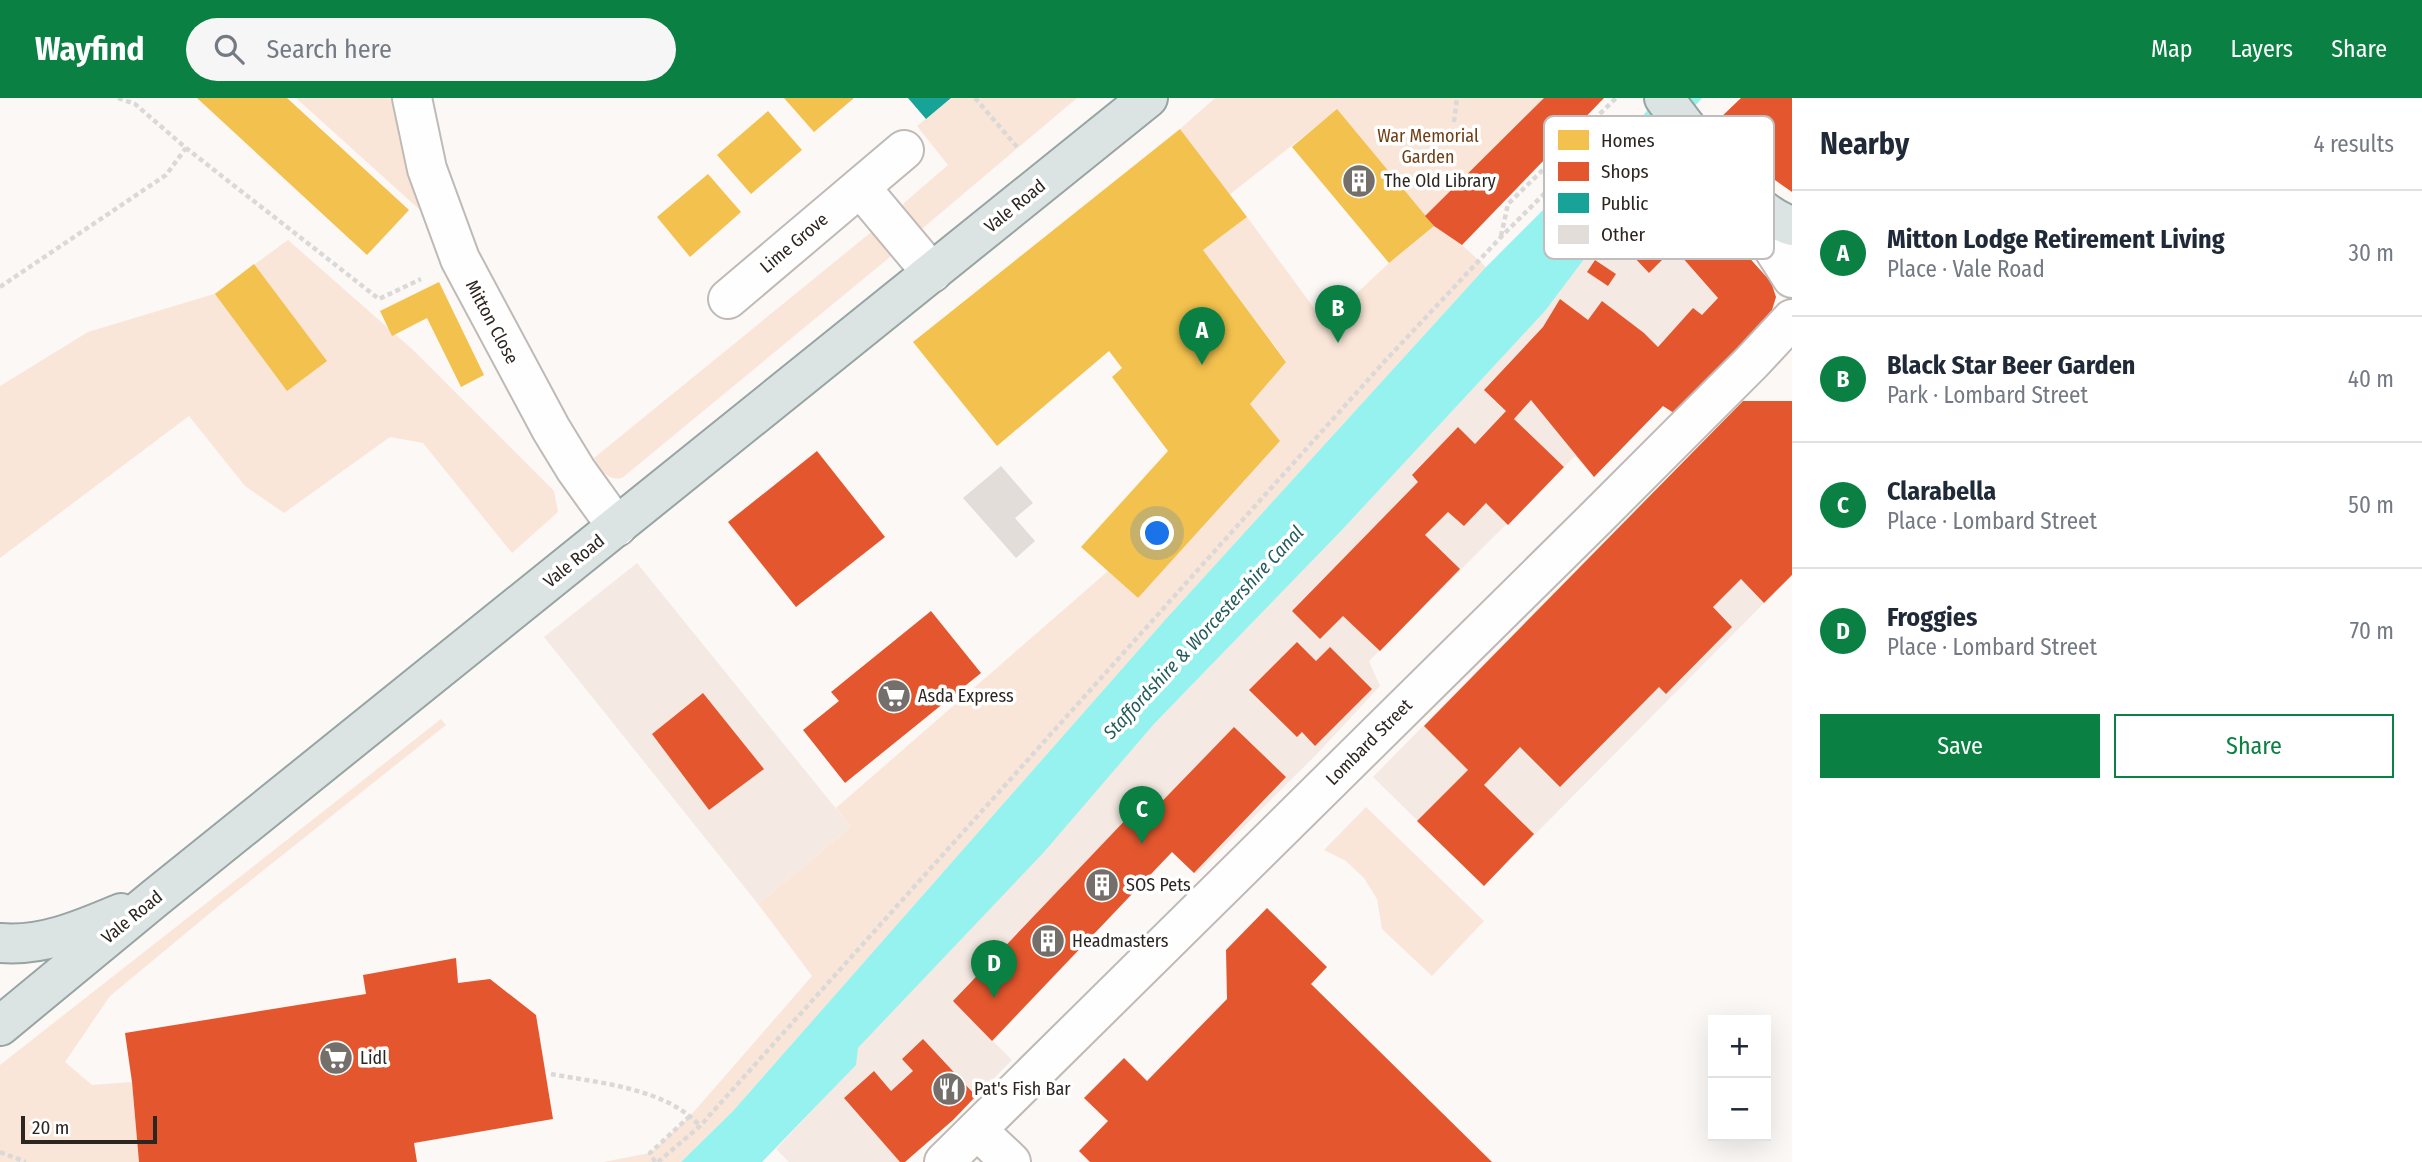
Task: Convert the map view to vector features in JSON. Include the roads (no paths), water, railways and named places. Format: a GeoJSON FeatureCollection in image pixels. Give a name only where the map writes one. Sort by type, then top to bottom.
{"type":"FeatureCollection","features":[{"type":"Feature","properties":{"kind":"main road","name":"Vale Road"},"geometry":{"type":"LineString","coordinates":[[0,1026],[155,898],[1148,98]]}},
{"type":"Feature","properties":{"kind":"main road"},"geometry":{"type":"LineString","coordinates":[[1774,216],[1792,226]]}},
{"type":"Feature","properties":{"kind":"main road"},"geometry":{"type":"LineString","coordinates":[[0,943],[36,942],[59,936],[155,898]]}},
{"type":"Feature","properties":{"kind":"street","name":"Mitton Close"},"geometry":{"type":"LineString","coordinates":[[412,98],[427,169],[460,259],[551,429],[617,527]]}},
{"type":"Feature","properties":{"kind":"street","name":"Lime Grove"},"geometry":{"type":"LineString","coordinates":[[728,299],[904,150]]}},
{"type":"Feature","properties":{"kind":"street"},"geometry":{"type":"LineString","coordinates":[[860,187],[932,273]]}},
{"type":"Feature","properties":{"kind":"street"},"geometry":{"type":"LineString","coordinates":[[1774,250],[1792,278]]}},
{"type":"Feature","properties":{"kind":"street","name":"Lombard Street"},"geometry":{"type":"LineString","coordinates":[[944,1162],[1595,519],[1792,319]]}},
{"type":"Feature","properties":{"kind":"street"},"geometry":{"type":"LineString","coordinates":[[977,1130],[1011,1162]]}},
{"type":"Feature","properties":{"kind":"water"},"geometry":{"type":"Polygon","coordinates":[[[1657,98],[1702,98],[1686,116],[1643,116],[1657,98]]]}},
{"type":"Feature","properties":{"kind":"water","name":"Staffordshire & Worcestershire Canal"},"geometry":{"type":"Polygon","coordinates":[[[1544,209],[1544,259],[1584,259],[1545,311],[1341,531],[1154,724],[1044,852],[858,1048],[856,1065],[762,1162],[681,1162],[733,1111],[1165,620],[1486,267],[1544,209]]]}},
{"type":"Feature","properties":{"kind":"place","name":"The Old Library"},"geometry":{"type":"Point","coordinates":[1359,181]}},
{"type":"Feature","properties":{"kind":"place","name":"Black Star Beer Garden"},"geometry":{"type":"Point","coordinates":[1338,343]}},
{"type":"Feature","properties":{"kind":"place","name":"Mitton Lodge Retirement Living"},"geometry":{"type":"Point","coordinates":[1202,365]}},
{"type":"Feature","properties":{"kind":"place","name":"Asda Express"},"geometry":{"type":"Point","coordinates":[894,696]}},
{"type":"Feature","properties":{"kind":"place","name":"Clarabella"},"geometry":{"type":"Point","coordinates":[1142,844]}},
{"type":"Feature","properties":{"kind":"place","name":"SOS Pets"},"geometry":{"type":"Point","coordinates":[1102,885]}},
{"type":"Feature","properties":{"kind":"place","name":"Headmasters"},"geometry":{"type":"Point","coordinates":[1048,941]}},
{"type":"Feature","properties":{"kind":"place","name":"Froggies"},"geometry":{"type":"Point","coordinates":[994,998]}},
{"type":"Feature","properties":{"kind":"place","name":"Lidl"},"geometry":{"type":"Point","coordinates":[336,1058]}},
{"type":"Feature","properties":{"kind":"place","name":"Pat's Fish Bar"},"geometry":{"type":"Point","coordinates":[949,1089]}},
{"type":"Feature","properties":{"kind":"park label","name":"War Memorial Garden"},"geometry":{"type":"Point","coordinates":[1428,146]}}]}
